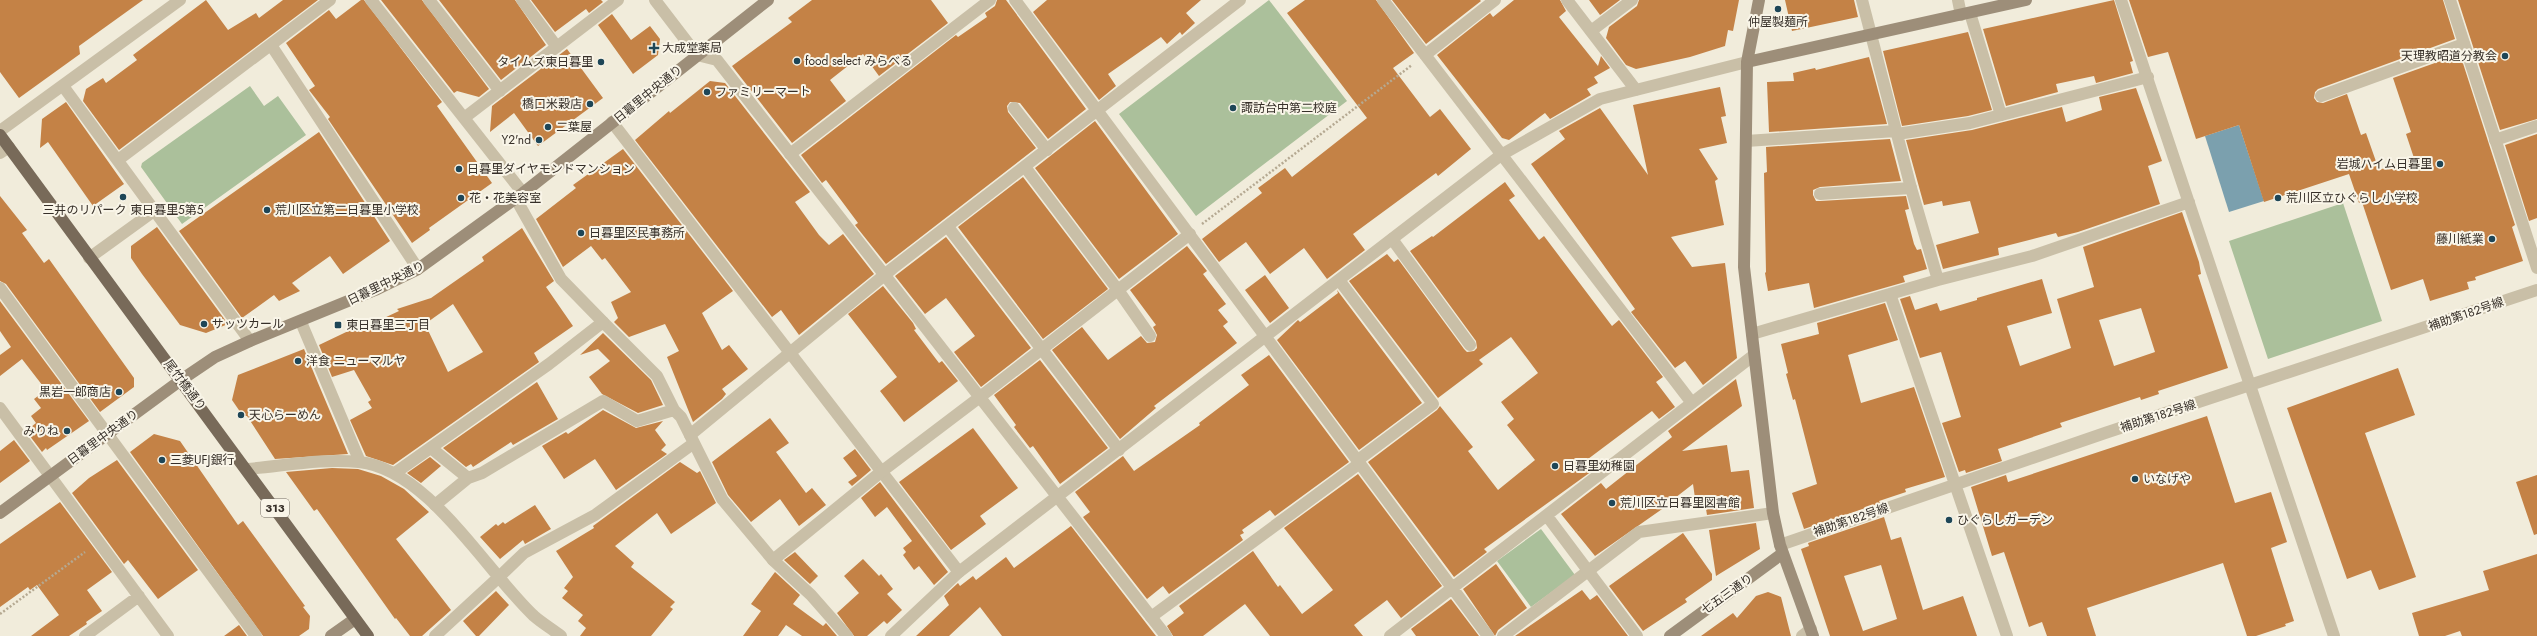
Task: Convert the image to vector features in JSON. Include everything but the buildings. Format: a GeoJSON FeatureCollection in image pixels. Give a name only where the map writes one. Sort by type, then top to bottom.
{"type":"FeatureCollection","features":[{"type":"Feature","properties":{"kind":"main road","name":"尾竹橋通り"},"geometry":{"type":"LineString","coordinates":[[0,135],[4,150],[89,258],[181,380],[368,636]]}},
{"type":"Feature","properties":{"kind":"street"},"geometry":{"type":"LineString","coordinates":[[0,131],[180,0]]}},
{"type":"Feature","properties":{"kind":"street"},"geometry":{"type":"LineString","coordinates":[[118,160],[330,0]]}},
{"type":"Feature","properties":{"kind":"street"},"geometry":{"type":"LineString","coordinates":[[372,0],[464,118],[519,196],[561,279],[657,376],[674,410],[681,417],[722,499],[773,560],[811,595],[847,636]]}},
{"type":"Feature","properties":{"kind":"street"},"geometry":{"type":"LineString","coordinates":[[429,0],[500,90]]}},
{"type":"Feature","properties":{"kind":"street"},"geometry":{"type":"LineString","coordinates":[[522,0],[557,46]]}},
{"type":"Feature","properties":{"kind":"street"},"geometry":{"type":"LineString","coordinates":[[464,118],[618,0]]}},
{"type":"Feature","properties":{"kind":"street"},"geometry":{"type":"LineString","coordinates":[[655,0],[697,55],[717,60],[1166,636]]}},
{"type":"Feature","properties":{"kind":"street","name":"日暮里中央通り"},"geometry":{"type":"LineString","coordinates":[[0,513],[181,380],[215,357],[250,341],[301,322],[375,290],[418,269],[519,196],[768,0]]}},
{"type":"Feature","properties":{"kind":"street"},"geometry":{"type":"LineString","coordinates":[[790,154],[990,0]]}},
{"type":"Feature","properties":{"kind":"street"},"geometry":{"type":"LineString","coordinates":[[1016,0],[1488,636]]}},
{"type":"Feature","properties":{"kind":"street"},"geometry":{"type":"LineString","coordinates":[[434,636],[524,553],[595,515],[692,439],[789,353],[885,275],[1240,0]]}},
{"type":"Feature","properties":{"kind":"street"},"geometry":{"type":"LineString","coordinates":[[1383,0],[1692,403]]}},
{"type":"Feature","properties":{"kind":"street"},"geometry":{"type":"LineString","coordinates":[[1425,55],[1495,0]]}},
{"type":"Feature","properties":{"kind":"street"},"geometry":{"type":"LineString","coordinates":[[1567,0],[1636,90]]}},
{"type":"Feature","properties":{"kind":"street"},"geometry":{"type":"LineString","coordinates":[[1591,31],[1632,0]]}},
{"type":"Feature","properties":{"kind":"street"},"geometry":{"type":"LineString","coordinates":[[1759,0],[1747,62],[1744,267],[1773,513],[1782,549],[1809,634]]}},
{"type":"Feature","properties":{"kind":"street"},"geometry":{"type":"LineString","coordinates":[[1862,0],[1911,188],[1938,280]]}},
{"type":"Feature","properties":{"kind":"street"},"geometry":{"type":"LineString","coordinates":[[1958,0],[1965,14],[2001,115]]}},
{"type":"Feature","properties":{"kind":"street"},"geometry":{"type":"LineString","coordinates":[[891,636],[959,572],[1501,155],[1600,99],[1747,62],[2026,0]]}},
{"type":"Feature","properties":{"kind":"street"},"geometry":{"type":"LineString","coordinates":[[2121,0],[2334,636]]}},
{"type":"Feature","properties":{"kind":"street"},"geometry":{"type":"LineString","coordinates":[[2450,0],[2537,268]]}},
{"type":"Feature","properties":{"kind":"street"},"geometry":{"type":"LineString","coordinates":[[2321,96],[2464,44]]}},
{"type":"Feature","properties":{"kind":"street"},"geometry":{"type":"LineString","coordinates":[[271,45],[418,269]]}},
{"type":"Feature","properties":{"kind":"street"},"geometry":{"type":"LineString","coordinates":[[1746,141],[1897,132],[1970,123],[2148,77]]}},
{"type":"Feature","properties":{"kind":"street"},"geometry":{"type":"LineString","coordinates":[[63,86],[250,341]]}},
{"type":"Feature","properties":{"kind":"street"},"geometry":{"type":"LineString","coordinates":[[1014,108],[1047,150]]}},
{"type":"Feature","properties":{"kind":"street"},"geometry":{"type":"LineString","coordinates":[[612,122],[959,572]]}},
{"type":"Feature","properties":{"kind":"street"},"geometry":{"type":"LineString","coordinates":[[2495,140],[2537,126]]}},
{"type":"Feature","properties":{"kind":"street"},"geometry":{"type":"LineString","coordinates":[[1025,167],[1118,290],[1150,336]]}},
{"type":"Feature","properties":{"kind":"street"},"geometry":{"type":"LineString","coordinates":[[1820,194],[1911,188]]}},
{"type":"Feature","properties":{"kind":"street"},"geometry":{"type":"LineString","coordinates":[[1752,334],[1938,280],[2032,256],[2189,202]]}},
{"type":"Feature","properties":{"kind":"street"},"geometry":{"type":"LineString","coordinates":[[89,258],[154,211]]}},
{"type":"Feature","properties":{"kind":"street"},"geometry":{"type":"LineString","coordinates":[[948,227],[1042,348],[1118,450]]}},
{"type":"Feature","properties":{"kind":"street"},"geometry":{"type":"LineString","coordinates":[[773,560],[881,472],[1190,234]]}},
{"type":"Feature","properties":{"kind":"street"},"geometry":{"type":"LineString","coordinates":[[1392,239],[1470,345]]}},
{"type":"Feature","properties":{"kind":"street"},"geometry":{"type":"LineString","coordinates":[[1151,617],[1359,462],[1434,404],[1339,280]]}},
{"type":"Feature","properties":{"kind":"street"},"geometry":{"type":"LineString","coordinates":[[0,288],[256,636]]}},
{"type":"Feature","properties":{"kind":"street","name":"補助第182号線"},"geometry":{"type":"LineString","coordinates":[[1782,549],[1955,485],[2537,290]]}},
{"type":"Feature","properties":{"kind":"street"},"geometry":{"type":"LineString","coordinates":[[1890,294],[2007,636]]}},
{"type":"Feature","properties":{"kind":"street"},"geometry":{"type":"LineString","coordinates":[[301,322],[360,462]]}},
{"type":"Feature","properties":{"kind":"street"},"geometry":{"type":"LineString","coordinates":[[395,473],[549,364],[603,322]]}},
{"type":"Feature","properties":{"kind":"street"},"geometry":{"type":"LineString","coordinates":[[1390,636],[1754,355]]}},
{"type":"Feature","properties":{"kind":"street"},"geometry":{"type":"LineString","coordinates":[[435,505],[468,478],[482,473],[603,401],[637,421],[674,410]]}},
{"type":"Feature","properties":{"kind":"street"},"geometry":{"type":"LineString","coordinates":[[0,408],[100,541],[168,636]]}},
{"type":"Feature","properties":{"kind":"street"},"geometry":{"type":"LineString","coordinates":[[431,448],[468,478]]}},
{"type":"Feature","properties":{"kind":"street"},"geometry":{"type":"LineString","coordinates":[[247,470],[324,461],[360,462],[395,473],[435,505],[534,616],[560,636]]}},
{"type":"Feature","properties":{"kind":"street"},"geometry":{"type":"LineString","coordinates":[[1503,636],[1639,532],[1773,513]]}},
{"type":"Feature","properties":{"kind":"street"},"geometry":{"type":"LineString","coordinates":[[1546,516],[1637,636]]}},
{"type":"Feature","properties":{"kind":"street","name":"七五三通り"},"geometry":{"type":"LineString","coordinates":[[1670,636],[1782,549]]}},
{"type":"Feature","properties":{"kind":"street"},"geometry":{"type":"LineString","coordinates":[[85,636],[139,596]]}},
{"type":"Feature","properties":{"kind":"street"},"geometry":{"type":"LineString","coordinates":[[331,636],[355,619]]}},
{"type":"Feature","properties":{"kind":"path"},"geometry":{"type":"LineString","coordinates":[[1190,234],[1425,55]]}},
{"type":"Feature","properties":{"kind":"path"},"geometry":{"type":"LineString","coordinates":[[0,614],[100,541]]}},
{"type":"Feature","properties":{"kind":"green space","name":"諏訪台中第二校庭"},"geometry":{"type":"Polygon","coordinates":[[[1269,0],[1347,101],[1196,216],[1119,114],[1269,0]]]}},
{"type":"Feature","properties":{"kind":"green space"},"geometry":{"type":"Polygon","coordinates":[[[250,86],[264,106],[278,96],[306,135],[182,224],[141,167],[142,163],[250,86]]]}},
{"type":"Feature","properties":{"kind":"green space"},"geometry":{"type":"Polygon","coordinates":[[[2343,203],[2382,321],[2268,359],[2229,241],[2343,203]]]}},
{"type":"Feature","properties":{"kind":"green space"},"geometry":{"type":"Polygon","coordinates":[[[1541,529],[1575,575],[1531,607],[1497,561],[1541,529]]]}},
{"type":"Feature","properties":{"kind":"water"},"geometry":{"type":"Polygon","coordinates":[[[2239,125],[2264,201],[2229,212],[2205,136],[2239,125]]]}},
{"type":"Feature","properties":{"kind":"place","name":"仲屋製麺所"},"geometry":{"type":"Point","coordinates":[1778,9]}},
{"type":"Feature","properties":{"kind":"place","name":"大成堂薬局"},"geometry":{"type":"Point","coordinates":[654,48]}},
{"type":"Feature","properties":{"kind":"place","name":"天理教昭道分教会"},"geometry":{"type":"Point","coordinates":[2505,56]}},
{"type":"Feature","properties":{"kind":"place","name":"food select みらべる"},"geometry":{"type":"Point","coordinates":[797,61]}},
{"type":"Feature","properties":{"kind":"place","name":"タイムズ東日暮里"},"geometry":{"type":"Point","coordinates":[601,62]}},
{"type":"Feature","properties":{"kind":"place","name":"ファミリーマート"},"geometry":{"type":"Point","coordinates":[707,92]}},
{"type":"Feature","properties":{"kind":"place","name":"橋口米穀店"},"geometry":{"type":"Point","coordinates":[590,104]}},
{"type":"Feature","properties":{"kind":"place","name":"諏訪台中第二校庭"},"geometry":{"type":"Point","coordinates":[1233,108]}},
{"type":"Feature","properties":{"kind":"place","name":"二葉屋"},"geometry":{"type":"Point","coordinates":[548,127]}},
{"type":"Feature","properties":{"kind":"place","name":"Y2'nd"},"geometry":{"type":"Point","coordinates":[539,140]}},
{"type":"Feature","properties":{"kind":"place","name":"岩城ハイム日暮里"},"geometry":{"type":"Point","coordinates":[2440,164]}},
{"type":"Feature","properties":{"kind":"place","name":"日暮里ダイヤモンドマンション"},"geometry":{"type":"Point","coordinates":[459,169]}},
{"type":"Feature","properties":{"kind":"place","name":"三井のリパーク 東日暮里5第5"},"geometry":{"type":"Point","coordinates":[123,197]}},
{"type":"Feature","properties":{"kind":"place","name":"花・花美容室"},"geometry":{"type":"Point","coordinates":[461,198]}},
{"type":"Feature","properties":{"kind":"place","name":"荒川区立ひぐらし小学校"},"geometry":{"type":"Point","coordinates":[2278,198]}},
{"type":"Feature","properties":{"kind":"place","name":"荒川区立第二日暮里小学校"},"geometry":{"type":"Point","coordinates":[267,210]}},
{"type":"Feature","properties":{"kind":"place","name":"日暮里区民事務所"},"geometry":{"type":"Point","coordinates":[581,233]}},
{"type":"Feature","properties":{"kind":"place","name":"藤川紙業"},"geometry":{"type":"Point","coordinates":[2492,239]}},
{"type":"Feature","properties":{"kind":"place","name":"サッツカール"},"geometry":{"type":"Point","coordinates":[204,324]}},
{"type":"Feature","properties":{"kind":"place","name":"東日暮里三丁目"},"geometry":{"type":"Point","coordinates":[338,325]}},
{"type":"Feature","properties":{"kind":"place","name":"洋食 ニューマルヤ"},"geometry":{"type":"Point","coordinates":[298,361]}},
{"type":"Feature","properties":{"kind":"place","name":"黒岩一郎商店"},"geometry":{"type":"Point","coordinates":[119,392]}},
{"type":"Feature","properties":{"kind":"place","name":"天心らーめん"},"geometry":{"type":"Point","coordinates":[241,415]}},
{"type":"Feature","properties":{"kind":"place","name":"みりね"},"geometry":{"type":"Point","coordinates":[67,431]}},
{"type":"Feature","properties":{"kind":"place","name":"三菱UFJ銀行"},"geometry":{"type":"Point","coordinates":[162,460]}},
{"type":"Feature","properties":{"kind":"place","name":"日暮里幼稚園"},"geometry":{"type":"Point","coordinates":[1555,466]}},
{"type":"Feature","properties":{"kind":"place","name":"いなげや"},"geometry":{"type":"Point","coordinates":[2135,479]}},
{"type":"Feature","properties":{"kind":"place","name":"荒川区立日暮里図書館"},"geometry":{"type":"Point","coordinates":[1612,503]}},
{"type":"Feature","properties":{"kind":"place","name":"ひぐらしガーデン"},"geometry":{"type":"Point","coordinates":[1949,520]}}]}
